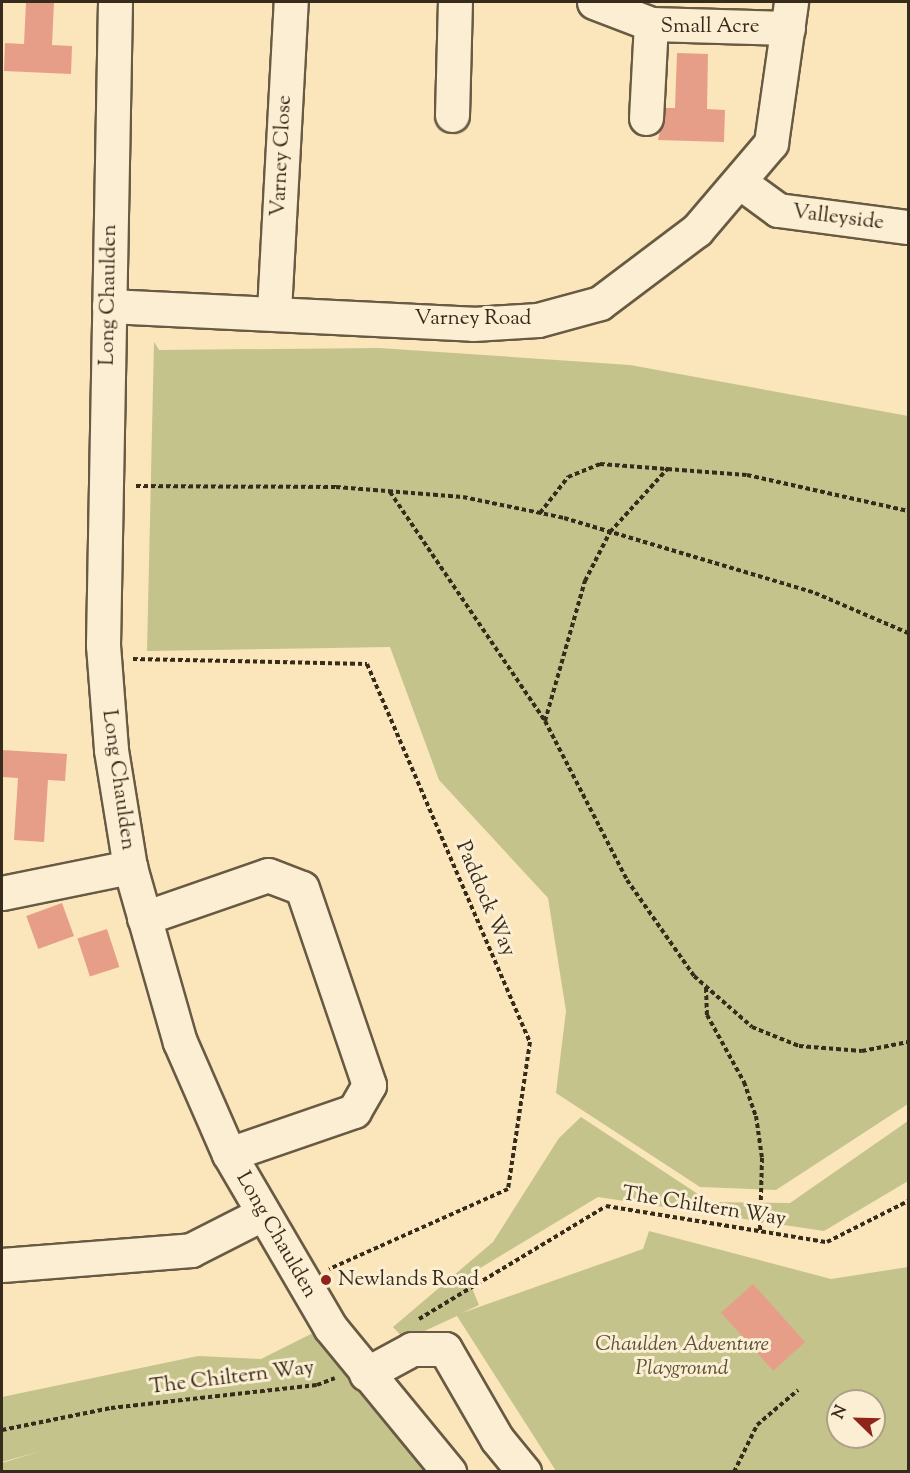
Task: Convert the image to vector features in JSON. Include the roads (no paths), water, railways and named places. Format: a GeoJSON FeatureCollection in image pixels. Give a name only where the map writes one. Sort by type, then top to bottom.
{"type":"FeatureCollection","features":[{"type":"Feature","properties":{"kind":"street","name":"Long Chaulden"},"geometry":{"type":"LineString","coordinates":[[115,2],[105,658],[111,750],[130,867],[180,1042],[228,1154],[301,1282],[363,1370],[448,1472]]}},
{"type":"Feature","properties":{"kind":"street","name":"Varney Close"},"geometry":{"type":"LineString","coordinates":[[274,311],[291,2]]}},
{"type":"Feature","properties":{"kind":"street"},"geometry":{"type":"LineString","coordinates":[[452,115],[455,2]]}},
{"type":"Feature","properties":{"kind":"street"},"geometry":{"type":"LineString","coordinates":[[594,2],[651,24]]}},
{"type":"Feature","properties":{"kind":"street","name":"Small Acre"},"geometry":{"type":"LineString","coordinates":[[646,118],[651,24],[706,13],[790,15]]}},
{"type":"Feature","properties":{"kind":"street","name":"Varney Road"},"geometry":{"type":"LineString","coordinates":[[109,306],[274,311],[472,324],[538,320],[600,303],[697,230],[741,183],[771,143],[790,15]]}},
{"type":"Feature","properties":{"kind":"street","name":"Valleyside"},"geometry":{"type":"LineString","coordinates":[[741,183],[778,210],[909,227]]}},
{"type":"Feature","properties":{"kind":"street"},"geometry":{"type":"LineString","coordinates":[[2,893],[130,867]]}},
{"type":"Feature","properties":{"kind":"street"},"geometry":{"type":"LineString","coordinates":[[144,918],[268,875],[302,888],[369,1085],[354,1111],[228,1154]]}},
{"type":"Feature","properties":{"kind":"street"},"geometry":{"type":"LineString","coordinates":[[2,1265],[191,1250],[262,1214]]}},
{"type":"Feature","properties":{"kind":"street"},"geometry":{"type":"LineString","coordinates":[[363,1370],[412,1349],[445,1349],[497,1439],[524,1472]]}},
{"type":"Feature","properties":{"kind":"place","name":"Newlands Road"},"geometry":{"type":"Point","coordinates":[326,1280]}},
{"type":"Feature","properties":{"kind":"park label","name":"Chaulden Adventure Playground"},"geometry":{"type":"Point","coordinates":[682,1357]}}]}
